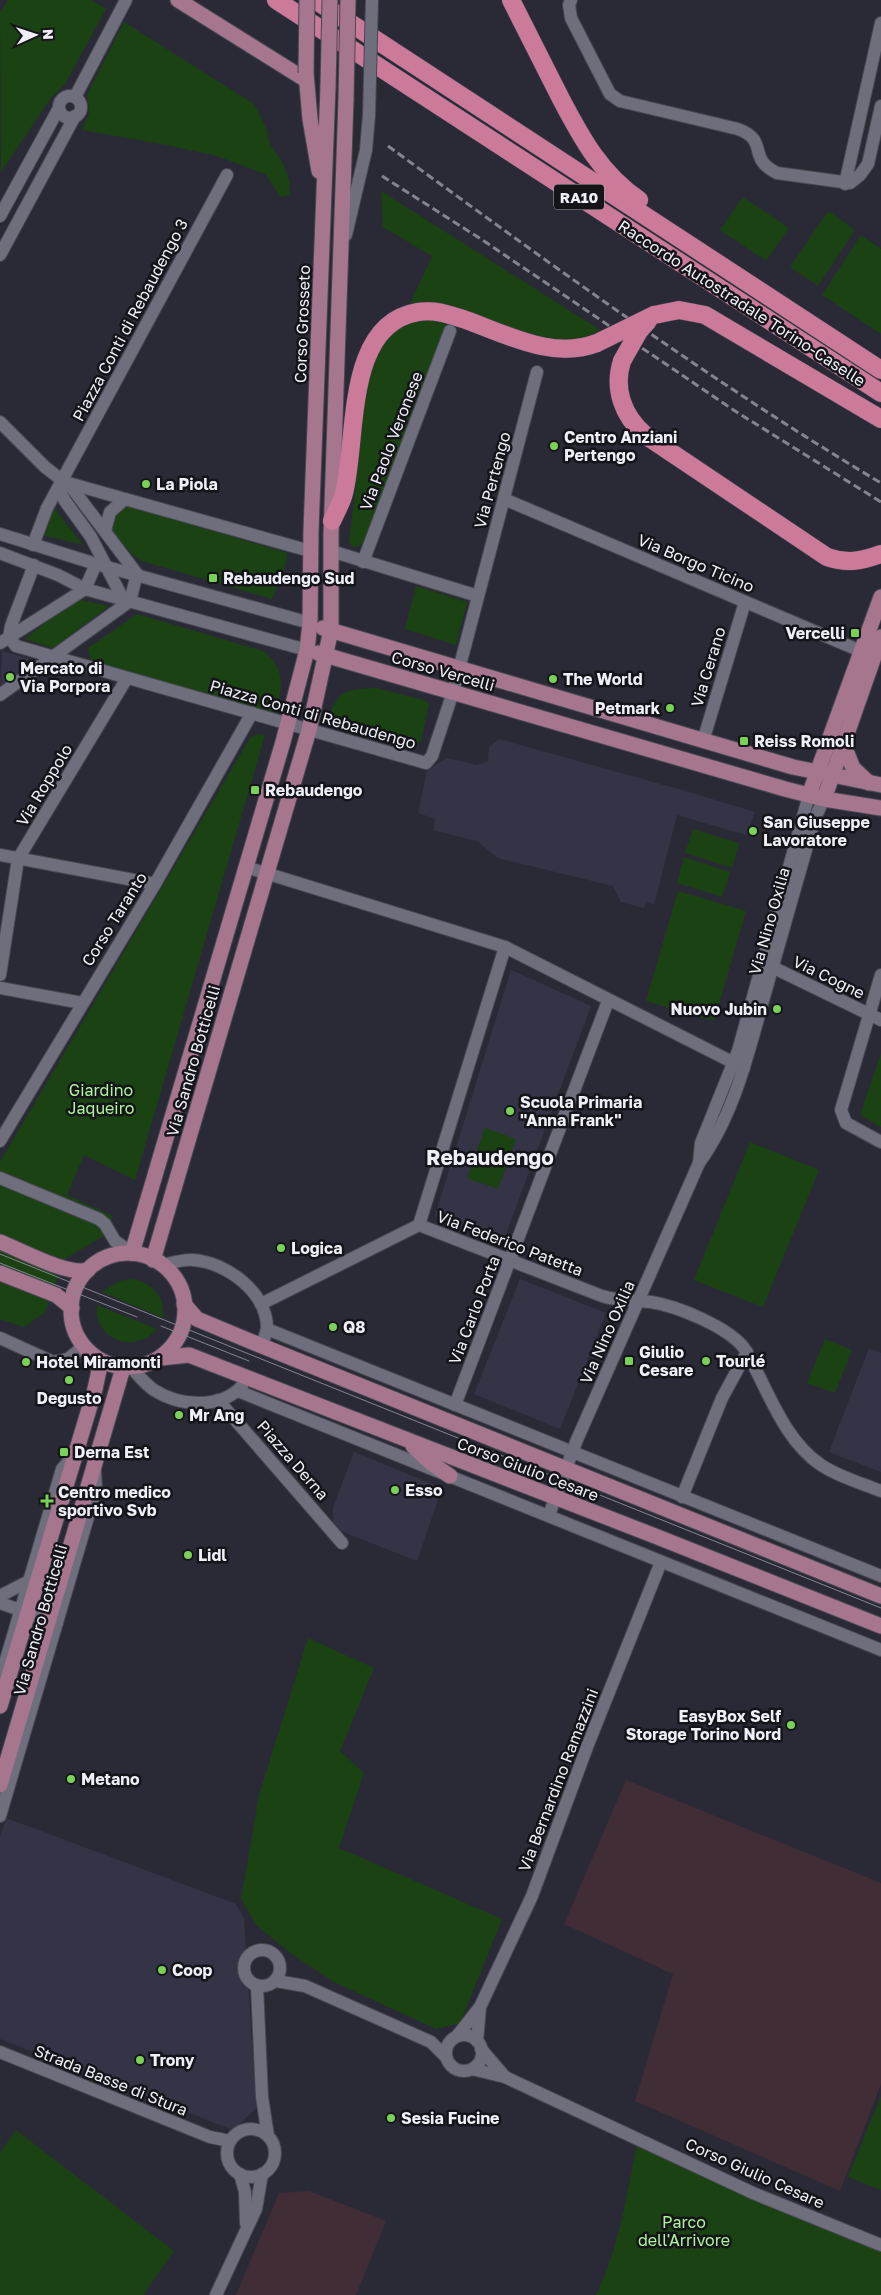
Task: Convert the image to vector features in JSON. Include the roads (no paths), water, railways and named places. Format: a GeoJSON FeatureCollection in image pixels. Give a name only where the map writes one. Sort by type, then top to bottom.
{"type":"FeatureCollection","features":[{"type":"Feature","properties":{"kind":"highway","name":"Raccordo Autostradale Torino-Caselle"},"geometry":{"type":"LineString","coordinates":[[276,0],[881,393]]}},
{"type":"Feature","properties":{"kind":"highway","name":"Raccordo Autostradale Torino-Caselle"},"geometry":{"type":"LineString","coordinates":[[315,0],[881,370]]}},
{"type":"Feature","properties":{"kind":"highway","name":"RA10"},"geometry":{"type":"LineString","coordinates":[[512,0],[584,142],[600,166],[625,189],[789,309]]}},
{"type":"Feature","properties":{"kind":"highway"},"geometry":{"type":"LineString","coordinates":[[332,521],[344,494],[364,361],[375,340],[396,320],[415,312],[437,312],[538,346],[561,350],[584,348],[654,315],[679,310],[705,315],[881,419]]}},
{"type":"Feature","properties":{"kind":"highway"},"geometry":{"type":"LineString","coordinates":[[654,315],[639,331],[622,361],[619,372],[620,397],[630,419],[645,435],[827,557],[851,562],[881,554]]}},
{"type":"Feature","properties":{"kind":"main road"},"geometry":{"type":"LineString","coordinates":[[178,0],[282,67],[306,76]]}},
{"type":"Feature","properties":{"kind":"main road"},"geometry":{"type":"LineString","coordinates":[[307,0],[306,76],[310,119],[325,205]]}},
{"type":"Feature","properties":{"kind":"main road","name":"Corso Grosseto"},"geometry":{"type":"LineString","coordinates":[[307,650],[310,623],[310,551],[325,205],[330,0]]}},
{"type":"Feature","properties":{"kind":"main road"},"geometry":{"type":"LineString","coordinates":[[326,656],[331,630],[331,551],[348,0]]}},
{"type":"Feature","properties":{"kind":"main road"},"geometry":{"type":"LineString","coordinates":[[817,797],[832,776],[843,743],[881,597]]}},
{"type":"Feature","properties":{"kind":"main road","name":"Corso Vercelli"},"geometry":{"type":"LineString","coordinates":[[310,623],[703,741],[816,772],[875,784]]}},
{"type":"Feature","properties":{"kind":"main road"},"geometry":{"type":"LineString","coordinates":[[817,797],[816,772],[867,654],[881,637]]}},
{"type":"Feature","properties":{"kind":"main road","name":"Corso Vercelli"},"geometry":{"type":"LineString","coordinates":[[307,650],[817,797],[881,808]]}},
{"type":"Feature","properties":{"kind":"main road","name":"Via Sandro Botticelli"},"geometry":{"type":"LineString","coordinates":[[132,1253],[288,723],[307,650]]}},
{"type":"Feature","properties":{"kind":"main road","name":"Via Sandro Botticelli"},"geometry":{"type":"LineString","coordinates":[[158,1263],[266,873],[309,730],[326,656]]}},
{"type":"Feature","properties":{"kind":"main road"},"geometry":{"type":"LineString","coordinates":[[843,743],[854,768],[875,784]]}},
{"type":"Feature","properties":{"kind":"main road"},"geometry":{"type":"LineString","coordinates":[[0,1242],[77,1272],[88,1270]]}},
{"type":"Feature","properties":{"kind":"main road"},"geometry":{"type":"LineString","coordinates":[[132,1253],[158,1263],[176,1280],[184,1304],[185,1315],[182,1331],[171,1348],[161,1358],[147,1364],[127,1367],[101,1361],[84,1346],[75,1330],[72,1297],[77,1284],[88,1270],[106,1258],[132,1253]]}},
{"type":"Feature","properties":{"kind":"main road"},"geometry":{"type":"LineString","coordinates":[[0,1273],[56,1295],[72,1308]]}},
{"type":"Feature","properties":{"kind":"main road","name":"Corso Giulio Cesare"},"geometry":{"type":"LineString","coordinates":[[184,1304],[197,1319],[881,1596]]}},
{"type":"Feature","properties":{"kind":"main road","name":"Corso Giulio Cesare"},"geometry":{"type":"LineString","coordinates":[[161,1358],[189,1355],[881,1626]]}},
{"type":"Feature","properties":{"kind":"main road","name":"Via Sandro Botticelli"},"geometry":{"type":"LineString","coordinates":[[0,1706],[24,1612],[76,1452],[101,1361]]}},
{"type":"Feature","properties":{"kind":"main road","name":"Via Sandro Botticelli"},"geometry":{"type":"LineString","coordinates":[[0,1785],[52,1622],[95,1462],[127,1367]]}},
{"type":"Feature","properties":{"kind":"main road"},"geometry":{"type":"LineString","coordinates":[[406,1440],[431,1463],[450,1476]]}},
{"type":"Feature","properties":{"kind":"street"},"geometry":{"type":"LineString","coordinates":[[74,97],[126,0]]}},
{"type":"Feature","properties":{"kind":"street"},"geometry":{"type":"LineString","coordinates":[[340,260],[366,150],[369,115],[372,0]]}},
{"type":"Feature","properties":{"kind":"street"},"geometry":{"type":"LineString","coordinates":[[570,3],[571,18],[610,94],[620,101],[738,129],[751,134],[758,145],[759,159],[766,168],[777,173],[845,184],[850,183],[860,175],[868,164],[881,106]]}},
{"type":"Feature","properties":{"kind":"street"},"geometry":{"type":"LineString","coordinates":[[845,184],[881,23]]}},
{"type":"Feature","properties":{"kind":"street"},"geometry":{"type":"LineString","coordinates":[[0,216],[59,108],[62,99],[68,96],[74,97],[80,105],[79,111],[0,255]]}},
{"type":"Feature","properties":{"kind":"street"},"geometry":{"type":"LineString","coordinates":[[59,108],[64,115],[69,117],[75,116]]}},
{"type":"Feature","properties":{"kind":"street","name":"Piazza Conti di Rebaudengo 3"},"geometry":{"type":"LineString","coordinates":[[61,482],[227,175]]}},
{"type":"Feature","properties":{"kind":"street","name":"Via Paolo Veronese"},"geometry":{"type":"LineString","coordinates":[[363,562],[450,332]]}},
{"type":"Feature","properties":{"kind":"street","name":"Via Pertengo"},"geometry":{"type":"LineString","coordinates":[[478,596],[537,372]]}},
{"type":"Feature","properties":{"kind":"street"},"geometry":{"type":"LineString","coordinates":[[0,422],[61,482],[72,488],[138,574],[126,600],[0,695]]}},
{"type":"Feature","properties":{"kind":"street"},"geometry":{"type":"LineString","coordinates":[[61,482],[310,551]]}},
{"type":"Feature","properties":{"kind":"street"},"geometry":{"type":"LineString","coordinates":[[33,545],[42,519],[61,482]]}},
{"type":"Feature","properties":{"kind":"street"},"geometry":{"type":"LineString","coordinates":[[61,482],[64,500],[91,537],[102,565],[126,600]]}},
{"type":"Feature","properties":{"kind":"street"},"geometry":{"type":"LineString","coordinates":[[105,531],[110,512],[125,499]]}},
{"type":"Feature","properties":{"kind":"street","name":"Via Borgo Ticino"},"geometry":{"type":"LineString","coordinates":[[504,499],[867,654]]}},
{"type":"Feature","properties":{"kind":"street","name":"Corso Vercelli"},"geometry":{"type":"LineString","coordinates":[[0,534],[102,565],[310,623]]}},
{"type":"Feature","properties":{"kind":"street"},"geometry":{"type":"LineString","coordinates":[[331,551],[478,596]]}},
{"type":"Feature","properties":{"kind":"street","name":"Corso Vercelli"},"geometry":{"type":"LineString","coordinates":[[0,553],[34,565],[85,589],[307,650]]}},
{"type":"Feature","properties":{"kind":"street"},"geometry":{"type":"LineString","coordinates":[[8,642],[34,565]]}},
{"type":"Feature","properties":{"kind":"street"},"geometry":{"type":"LineString","coordinates":[[0,648],[85,589],[102,565]]}},
{"type":"Feature","properties":{"kind":"street","name":"Piazza Conti di Rebaudengo"},"geometry":{"type":"LineString","coordinates":[[8,642],[126,678],[426,762],[432,756],[453,692],[478,596]]}},
{"type":"Feature","properties":{"kind":"street","name":"Via Cerano"},"geometry":{"type":"LineString","coordinates":[[703,741],[745,602]]}},
{"type":"Feature","properties":{"kind":"street","name":"Via Roppolo"},"geometry":{"type":"LineString","coordinates":[[0,975],[18,859],[126,678]]}},
{"type":"Feature","properties":{"kind":"street","name":"Corso Taranto"},"geometry":{"type":"LineString","coordinates":[[0,1141],[155,884],[252,713]]}},
{"type":"Feature","properties":{"kind":"street","name":"Via Nino Oxilia"},"geometry":{"type":"LineString","coordinates":[[549,1515],[571,1453],[699,1163],[701,1143],[739,1066],[768,965],[815,818],[817,797]]}},
{"type":"Feature","properties":{"kind":"street"},"geometry":{"type":"LineString","coordinates":[[0,856],[155,884]]}},
{"type":"Feature","properties":{"kind":"street"},"geometry":{"type":"LineString","coordinates":[[246,867],[505,947],[739,1066]]}},
{"type":"Feature","properties":{"kind":"street","name":"Via Federico Patetta"},"geometry":{"type":"LineString","coordinates":[[505,947],[419,1225],[602,1296],[617,1300],[665,1305],[720,1327],[734,1337],[747,1352],[790,1432],[805,1451],[831,1470],[881,1491]]}},
{"type":"Feature","properties":{"kind":"street","name":"Via Cogne"},"geometry":{"type":"LineString","coordinates":[[768,965],[881,1020]]}},
{"type":"Feature","properties":{"kind":"street"},"geometry":{"type":"LineString","coordinates":[[881,975],[842,1104],[842,1116],[848,1125],[881,1142]]}},
{"type":"Feature","properties":{"kind":"street"},"geometry":{"type":"LineString","coordinates":[[0,988],[82,1003]]}},
{"type":"Feature","properties":{"kind":"street","name":"Via Carlo Porta"},"geometry":{"type":"LineString","coordinates":[[455,1405],[608,1001]]}},
{"type":"Feature","properties":{"kind":"street"},"geometry":{"type":"LineString","coordinates":[[0,1178],[101,1220],[115,1241],[132,1253]]}},
{"type":"Feature","properties":{"kind":"street"},"geometry":{"type":"LineString","coordinates":[[261,1304],[413,1226],[419,1225]]}},
{"type":"Feature","properties":{"kind":"street"},"geometry":{"type":"LineString","coordinates":[[158,1263],[187,1260],[207,1263],[239,1279],[261,1304],[267,1329],[262,1346]]}},
{"type":"Feature","properties":{"kind":"street","name":"Corso Giulio Cesare"},"geometry":{"type":"LineString","coordinates":[[267,1329],[571,1453],[881,1576]]}},
{"type":"Feature","properties":{"kind":"street"},"geometry":{"type":"LineString","coordinates":[[0,1338],[53,1362],[68,1359],[84,1346]]}},
{"type":"Feature","properties":{"kind":"street"},"geometry":{"type":"LineString","coordinates":[[682,1497],[722,1398],[747,1352]]}},
{"type":"Feature","properties":{"kind":"street"},"geometry":{"type":"LineString","coordinates":[[127,1367],[151,1387],[167,1396],[198,1404],[218,1400],[238,1391],[248,1378]]}},
{"type":"Feature","properties":{"kind":"street"},"geometry":{"type":"LineString","coordinates":[[278,1390],[300,1415]]}},
{"type":"Feature","properties":{"kind":"street"},"geometry":{"type":"LineString","coordinates":[[238,1391],[881,1650]]}},
{"type":"Feature","properties":{"kind":"street","name":"Piazza Derna"},"geometry":{"type":"LineString","coordinates":[[218,1400],[342,1543]]}},
{"type":"Feature","properties":{"kind":"street","name":"Via Sandro Botticelli"},"geometry":{"type":"LineString","coordinates":[[0,1680],[24,1612],[29,1581],[62,1469],[76,1452]]}},
{"type":"Feature","properties":{"kind":"street","name":"Corso Giulio Cesare"},"geometry":{"type":"LineString","coordinates":[[705,1506],[733,1537]]}},
{"type":"Feature","properties":{"kind":"street","name":"Via Bernardino Ramazzini"},"geometry":{"type":"LineString","coordinates":[[454,2038],[480,2007],[532,1896],[587,1746],[661,1562]]}},
{"type":"Feature","properties":{"kind":"street"},"geometry":{"type":"LineString","coordinates":[[0,1596],[29,1581]]}},
{"type":"Feature","properties":{"kind":"street"},"geometry":{"type":"LineString","coordinates":[[0,1603],[52,1622]]}},
{"type":"Feature","properties":{"kind":"street","name":"Via Sandro Botticelli"},"geometry":{"type":"LineString","coordinates":[[0,1816],[52,1622]]}},
{"type":"Feature","properties":{"kind":"street"},"geometry":{"type":"LineString","coordinates":[[258,1950],[268,1950],[277,1957],[280,1967],[276,1980],[267,1986],[257,1986],[247,1979],[244,1964],[249,1954],[258,1950]]}},
{"type":"Feature","properties":{"kind":"street"},"geometry":{"type":"LineString","coordinates":[[280,1967],[305,1986]]}},
{"type":"Feature","properties":{"kind":"street"},"geometry":{"type":"LineString","coordinates":[[276,1980],[305,1986],[431,2042],[446,2057]]}},
{"type":"Feature","properties":{"kind":"street"},"geometry":{"type":"LineString","coordinates":[[257,1986],[263,2103],[268,2136]]}},
{"type":"Feature","properties":{"kind":"street","name":"Via Bernardino Ramazzini"},"geometry":{"type":"LineString","coordinates":[[479,2045],[480,2007]]}},
{"type":"Feature","properties":{"kind":"street"},"geometry":{"type":"LineString","coordinates":[[431,2042],[469,2036],[479,2045],[505,2077]]}},
{"type":"Feature","properties":{"kind":"street"},"geometry":{"type":"LineString","coordinates":[[454,2038],[448,2044],[446,2057],[447,2062],[456,2070],[461,2072],[472,2069],[505,2077]]}},
{"type":"Feature","properties":{"kind":"street"},"geometry":{"type":"LineString","coordinates":[[472,2069],[480,2061],[479,2045]]}},
{"type":"Feature","properties":{"kind":"street","name":"Strada Basse di Stura"},"geometry":{"type":"LineString","coordinates":[[0,2052],[210,2137],[230,2141]]}},
{"type":"Feature","properties":{"kind":"street","name":"Corso Giulio Cesare"},"geometry":{"type":"LineString","coordinates":[[505,2077],[768,2200],[881,2245]]}},
{"type":"Feature","properties":{"kind":"street"},"geometry":{"type":"LineString","coordinates":[[251,2128],[263,2103]]}},
{"type":"Feature","properties":{"kind":"street"},"geometry":{"type":"LineString","coordinates":[[240,2174],[254,2176],[262,2174],[270,2167],[274,2156],[274,2145],[263,2132],[251,2128],[239,2132],[230,2141],[227,2154],[229,2162],[240,2174],[245,2192],[245,2228]]}},
{"type":"Feature","properties":{"kind":"street","name":"Strada Basse di Stura"},"geometry":{"type":"LineString","coordinates":[[210,2137],[227,2154]]}},
{"type":"Feature","properties":{"kind":"street"},"geometry":{"type":"LineString","coordinates":[[216,2295],[245,2228],[256,2209],[262,2174]]}},
{"type":"Feature","properties":{"kind":"tram line"},"geometry":{"type":"LineString","coordinates":[[0,1254],[881,1608]]}},
{"type":"Feature","properties":{"kind":"tram line"},"geometry":{"type":"LineString","coordinates":[[0,1263],[137,1317]]}},
{"type":"Feature","properties":{"kind":"tram line"},"geometry":{"type":"LineString","coordinates":[[161,1326],[249,1361]]}},
{"type":"Feature","properties":{"kind":"railway"},"geometry":{"type":"LineString","coordinates":[[388,146],[692,362],[754,404],[881,483]]}},
{"type":"Feature","properties":{"kind":"railway"},"geometry":{"type":"LineString","coordinates":[[382,176],[484,241],[735,411],[881,502]]}},
{"type":"Feature","properties":{"kind":"place","name":"Centro Anziani Pertengo"},"geometry":{"type":"Point","coordinates":[554,446]}},
{"type":"Feature","properties":{"kind":"place","name":"La Piola"},"geometry":{"type":"Point","coordinates":[146,484]}},
{"type":"Feature","properties":{"kind":"place","name":"Rebaudengo Sud"},"geometry":{"type":"Point","coordinates":[213,578]}},
{"type":"Feature","properties":{"kind":"place","name":"Vercelli"},"geometry":{"type":"Point","coordinates":[855,633]}},
{"type":"Feature","properties":{"kind":"place","name":"Mercato di Via Porpora"},"geometry":{"type":"Point","coordinates":[10,677]}},
{"type":"Feature","properties":{"kind":"place","name":"The World"},"geometry":{"type":"Point","coordinates":[553,679]}},
{"type":"Feature","properties":{"kind":"place","name":"Petmark"},"geometry":{"type":"Point","coordinates":[670,708]}},
{"type":"Feature","properties":{"kind":"place","name":"Reiss Romoli"},"geometry":{"type":"Point","coordinates":[744,741]}},
{"type":"Feature","properties":{"kind":"place","name":"Rebaudengo"},"geometry":{"type":"Point","coordinates":[255,790]}},
{"type":"Feature","properties":{"kind":"place","name":"San Giuseppe Lavoratore"},"geometry":{"type":"Point","coordinates":[753,831]}},
{"type":"Feature","properties":{"kind":"place","name":"Nuovo Jubin"},"geometry":{"type":"Point","coordinates":[777,1009]}},
{"type":"Feature","properties":{"kind":"place","name":"Scuola Primaria \"Anna Frank\""},"geometry":{"type":"Point","coordinates":[510,1111]}},
{"type":"Feature","properties":{"kind":"place","name":"Logica"},"geometry":{"type":"Point","coordinates":[281,1248]}},
{"type":"Feature","properties":{"kind":"place","name":"Q8"},"geometry":{"type":"Point","coordinates":[333,1327]}},
{"type":"Feature","properties":{"kind":"place","name":"Giulio Cesare"},"geometry":{"type":"Point","coordinates":[629,1361]}},
{"type":"Feature","properties":{"kind":"place","name":"Tourlé"},"geometry":{"type":"Point","coordinates":[706,1361]}},
{"type":"Feature","properties":{"kind":"place","name":"Hotel Miramonti"},"geometry":{"type":"Point","coordinates":[26,1362]}},
{"type":"Feature","properties":{"kind":"place","name":"Degusto"},"geometry":{"type":"Point","coordinates":[69,1380]}},
{"type":"Feature","properties":{"kind":"place","name":"Mr Ang"},"geometry":{"type":"Point","coordinates":[179,1415]}},
{"type":"Feature","properties":{"kind":"place","name":"Derna Est"},"geometry":{"type":"Point","coordinates":[64,1452]}},
{"type":"Feature","properties":{"kind":"place","name":"Esso"},"geometry":{"type":"Point","coordinates":[395,1490]}},
{"type":"Feature","properties":{"kind":"place","name":"Centro medico sportivo Svb"},"geometry":{"type":"Point","coordinates":[47,1501]}},
{"type":"Feature","properties":{"kind":"place","name":"Lidl"},"geometry":{"type":"Point","coordinates":[188,1555]}},
{"type":"Feature","properties":{"kind":"place","name":"EasyBox Self Storage Torino Nord"},"geometry":{"type":"Point","coordinates":[791,1725]}},
{"type":"Feature","properties":{"kind":"place","name":"Metano"},"geometry":{"type":"Point","coordinates":[71,1779]}},
{"type":"Feature","properties":{"kind":"place","name":"Coop"},"geometry":{"type":"Point","coordinates":[162,1970]}},
{"type":"Feature","properties":{"kind":"place","name":"Trony"},"geometry":{"type":"Point","coordinates":[140,2060]}},
{"type":"Feature","properties":{"kind":"place","name":"Sesia Fucine"},"geometry":{"type":"Point","coordinates":[391,2118]}},
{"type":"Feature","properties":{"kind":"district","name":"Rebaudengo"},"geometry":{"type":"Point","coordinates":[490,1157]}},
{"type":"Feature","properties":{"kind":"park label","name":"Giardino Jaqueiro"},"geometry":{"type":"Point","coordinates":[101,1099]}},
{"type":"Feature","properties":{"kind":"park label","name":"Parco dell'Arrivore"},"geometry":{"type":"Point","coordinates":[684,2231]}}]}
